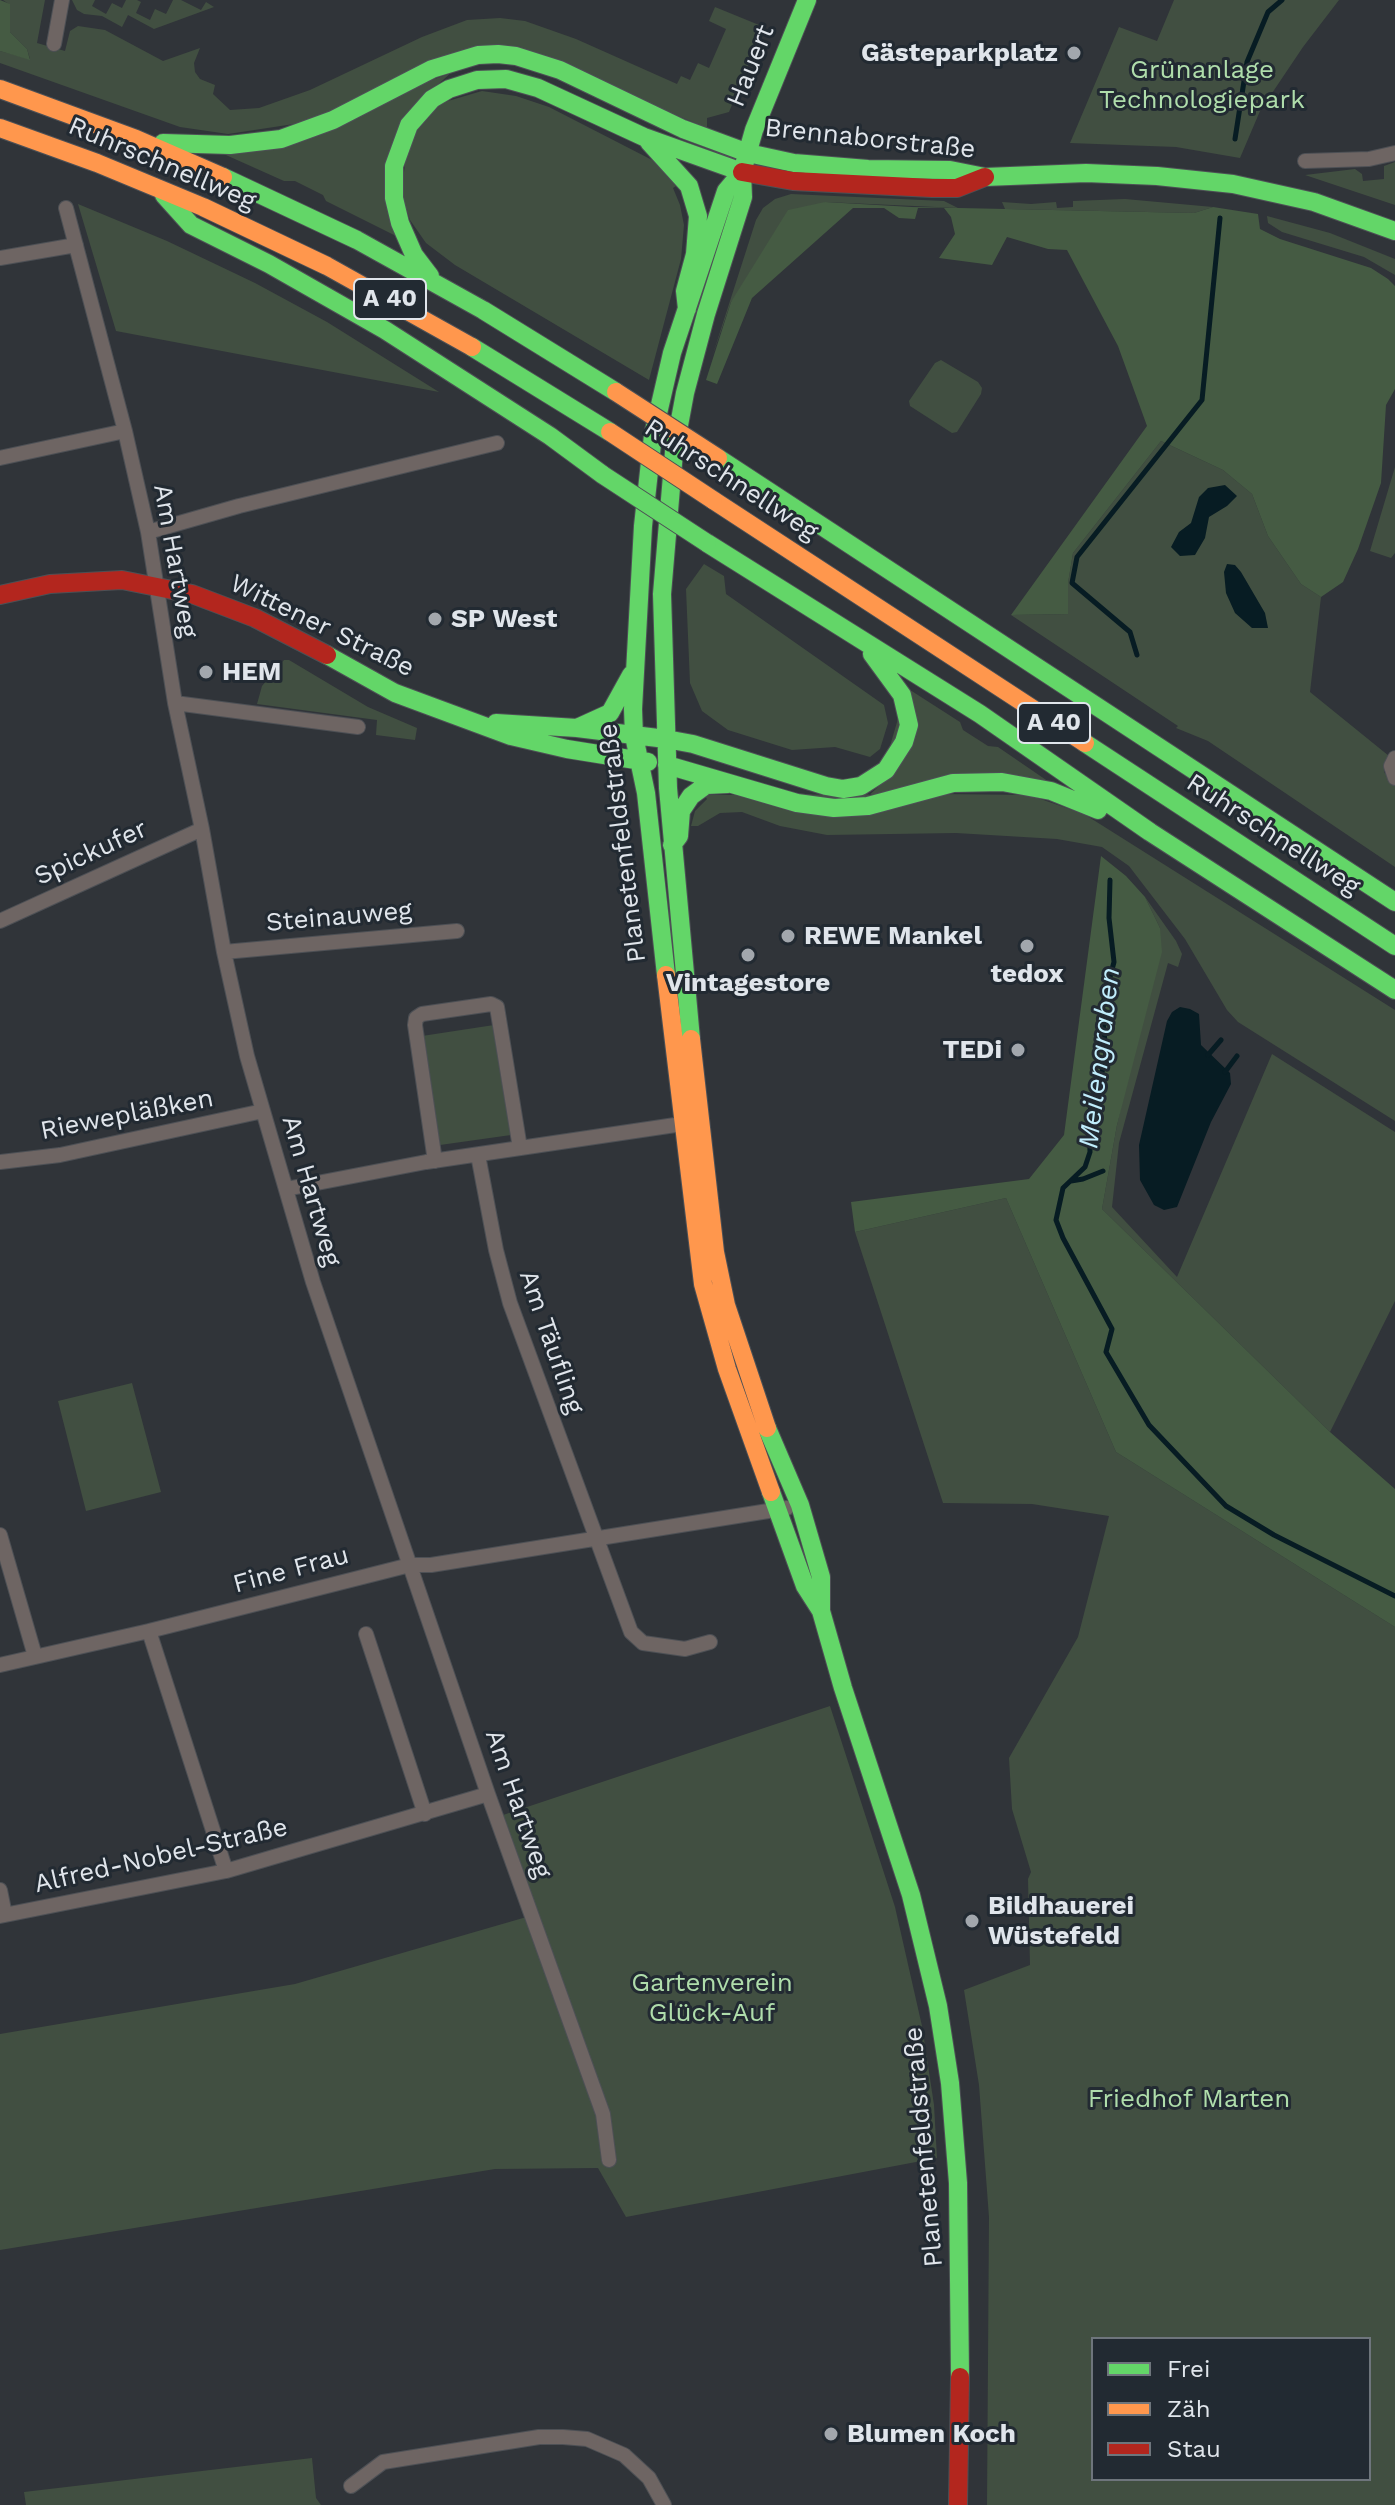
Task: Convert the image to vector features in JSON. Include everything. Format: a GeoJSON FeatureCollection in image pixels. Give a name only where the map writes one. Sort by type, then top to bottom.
{"type":"FeatureCollection","features":[{"type":"Feature","properties":{"kind":"main road","name":"Hauert"},"geometry":{"type":"LineString","coordinates":[[748,153],[754,130],[807,0]]}},
{"type":"Feature","properties":{"kind":"main road","name":"Brennaborstraße"},"geometry":{"type":"LineString","coordinates":[[136,139],[200,146],[281,139],[333,120],[432,69],[478,55],[498,54],[516,56],[560,70],[683,129],[748,153],[794,163],[868,169],[950,170],[985,177],[1086,173],[1233,184],[1314,202],[1395,231]]}},
{"type":"Feature","properties":{"kind":"main road","name":"Brennaborstraße"},"geometry":{"type":"LineString","coordinates":[[445,288],[426,273],[409,246],[397,211],[394,166],[409,125],[432,99],[449,89],[477,80],[506,79],[538,88],[644,137],[742,172],[793,181],[918,188],[957,188],[985,177]]}},
{"type":"Feature","properties":{"kind":"main road","name":"Ruhrschnellweg"},"geometry":{"type":"LineString","coordinates":[[0,89],[136,139],[306,215],[445,288],[616,392],[1395,902]]}},
{"type":"Feature","properties":{"kind":"main road","name":"Ruhrschnellweg"},"geometry":{"type":"LineString","coordinates":[[0,128],[97,163],[250,228],[390,299],[477,349],[610,432],[1395,946]]}},
{"type":"Feature","properties":{"kind":"main road"},"geometry":{"type":"LineString","coordinates":[[644,137],[689,186],[696,208],[699,231],[685,291],[687,309]]}},
{"type":"Feature","properties":{"kind":"main road","name":"Planetenfeldstraße"},"geometry":{"type":"LineString","coordinates":[[748,153],[742,172],[743,197],[699,340],[674,452],[662,594],[672,845],[715,1252],[726,1305],[777,1456],[800,1505],[821,1577],[821,1611],[843,1688],[907,1881],[938,2006],[950,2083],[958,2183],[961,2337],[958,2505]]}},
{"type":"Feature","properties":{"kind":"main road","name":"Planetenfeldstraße"},"geometry":{"type":"LineString","coordinates":[[742,172],[726,191],[672,353],[653,435],[643,526],[634,736],[646,793],[697,1252],[727,1369],[805,1586],[821,1611]]}},
{"type":"Feature","properties":{"kind":"main road"},"geometry":{"type":"LineString","coordinates":[[159,189],[191,225],[293,277],[385,330],[550,436],[707,543],[980,714],[1150,832],[1395,990]]}},
{"type":"Feature","properties":{"kind":"main road","name":"Wittener Straße"},"geometry":{"type":"LineString","coordinates":[[0,595],[73,582],[122,580],[192,594],[243,613],[306,643],[395,693],[511,736],[567,749],[667,765],[797,803],[834,808],[868,806],[953,783],[1002,782],[1067,796],[1150,832]]}},
{"type":"Feature","properties":{"kind":"main road","name":"Wittener Straße"},"geometry":{"type":"LineString","coordinates":[[476,722],[577,728],[666,739],[693,744],[843,789],[871,781],[886,770],[904,742],[909,725],[902,695],[874,656],[853,635]]}},
{"type":"Feature","properties":{"kind":"main road"},"geometry":{"type":"LineString","coordinates":[[577,728],[610,713],[635,668]]}},
{"type":"Feature","properties":{"kind":"main road"},"geometry":{"type":"LineString","coordinates":[[672,845],[679,836],[681,811],[691,796],[706,785],[741,785]]}},
{"type":"Feature","properties":{"kind":"street"},"geometry":{"type":"LineString","coordinates":[[54,44],[62,0]]}},
{"type":"Feature","properties":{"kind":"street"},"geometry":{"type":"LineString","coordinates":[[1305,161],[1369,159],[1395,153]]}},
{"type":"Feature","properties":{"kind":"street","name":"Am Hartweg"},"geometry":{"type":"LineString","coordinates":[[66,208],[125,431],[148,532],[175,703],[247,1056],[313,1282],[488,1794],[603,2114],[609,2160]]}},
{"type":"Feature","properties":{"kind":"street"},"geometry":{"type":"LineString","coordinates":[[0,258],[76,245]]}},
{"type":"Feature","properties":{"kind":"street"},"geometry":{"type":"LineString","coordinates":[[0,458],[125,431]]}},
{"type":"Feature","properties":{"kind":"street"},"geometry":{"type":"LineString","coordinates":[[148,532],[247,503],[497,443]]}},
{"type":"Feature","properties":{"kind":"street"},"geometry":{"type":"LineString","coordinates":[[175,703],[358,727]]}},
{"type":"Feature","properties":{"kind":"street"},"geometry":{"type":"LineString","coordinates":[[1395,758],[1391,766],[1395,778]]}},
{"type":"Feature","properties":{"kind":"street","name":"Spickufer"},"geometry":{"type":"LineString","coordinates":[[0,921],[202,829]]}},
{"type":"Feature","properties":{"kind":"street","name":"Steinauweg"},"geometry":{"type":"LineString","coordinates":[[224,952],[457,931]]}},
{"type":"Feature","properties":{"kind":"street"},"geometry":{"type":"LineString","coordinates":[[435,1161],[415,1025],[416,1018],[422,1014],[491,1004],[497,1007],[520,1148]]}},
{"type":"Feature","properties":{"kind":"street","name":"Riewepläßken"},"geometry":{"type":"LineString","coordinates":[[0,1162],[60,1155],[263,1111]]}},
{"type":"Feature","properties":{"kind":"street"},"geometry":{"type":"LineString","coordinates":[[286,1189],[435,1161],[682,1124]]}},
{"type":"Feature","properties":{"kind":"street","name":"Am Täufling"},"geometry":{"type":"LineString","coordinates":[[478,1155],[496,1250],[510,1303],[598,1539]]}},
{"type":"Feature","properties":{"kind":"street"},"geometry":{"type":"LineString","coordinates":[[778,1510],[800,1505]]}},
{"type":"Feature","properties":{"kind":"street","name":"Fine Frau"},"geometry":{"type":"LineString","coordinates":[[0,1665],[410,1565],[431,1565],[778,1510]]}},
{"type":"Feature","properties":{"kind":"street"},"geometry":{"type":"LineString","coordinates":[[0,1535],[35,1656]]}},
{"type":"Feature","properties":{"kind":"street"},"geometry":{"type":"LineString","coordinates":[[598,1539],[631,1632],[636,1638],[643,1643],[685,1649],[710,1642]]}},
{"type":"Feature","properties":{"kind":"street"},"geometry":{"type":"LineString","coordinates":[[149,1631],[226,1871]]}},
{"type":"Feature","properties":{"kind":"street"},"geometry":{"type":"LineString","coordinates":[[366,1634],[425,1814]]}},
{"type":"Feature","properties":{"kind":"street","name":"Alfred-Nobel-Straße"},"geometry":{"type":"LineString","coordinates":[[2,1915],[226,1871],[488,1794]]}},
{"type":"Feature","properties":{"kind":"street"},"geometry":{"type":"LineString","coordinates":[[0,1890],[2,1915]]}},
{"type":"Feature","properties":{"kind":"street"},"geometry":{"type":"LineString","coordinates":[[351,2486],[383,2462],[539,2437],[563,2437],[587,2439],[624,2455],[649,2478],[664,2505]]}},
{"type":"Feature","properties":{"kind":"green space"},"geometry":{"type":"Polygon","coordinates":[[[0,0],[10,4],[10,32],[27,49],[30,60],[0,51],[0,0]]]}},
{"type":"Feature","properties":{"kind":"green space"},"geometry":{"type":"Polygon","coordinates":[[[3,0],[45,0],[37,43],[65,51],[70,31],[78,26],[105,30],[163,61],[200,48],[194,63],[195,72],[200,79],[215,85],[213,94],[230,110],[259,108],[310,90],[422,37],[467,20],[500,18],[525,21],[576,39],[677,84],[681,76],[690,80],[698,63],[709,68],[726,29],[709,21],[715,7],[764,27],[729,112],[707,118],[707,128],[520,50],[307,122],[228,134],[180,127],[0,63],[0,51],[30,59],[27,49],[10,32],[10,5],[3,0]]]}},
{"type":"Feature","properties":{"kind":"green space"},"geometry":{"type":"Polygon","coordinates":[[[72,0],[95,0],[92,6],[106,14],[112,3],[122,8],[126,0],[137,0],[141,2],[136,13],[150,20],[155,9],[166,14],[173,0],[181,0],[201,10],[206,2],[214,7],[154,29],[128,15],[122,27],[102,16],[84,14],[77,10],[72,0]]]}},
{"type":"Feature","properties":{"kind":"green space","name":"Grünanlage Technologiepark"},"geometry":{"type":"Polygon","coordinates":[[[1174,0],[1339,0],[1260,111],[1240,158],[1176,147],[1070,143],[1119,27],[1157,41],[1174,0]]]}},
{"type":"Feature","properties":{"kind":"green space"},"geometry":{"type":"Polygon","coordinates":[[[456,68],[403,117],[402,239],[326,201],[323,195],[295,181],[284,181],[208,147],[253,148],[456,68]]]}},
{"type":"Feature","properties":{"kind":"green space"},"geometry":{"type":"Polygon","coordinates":[[[482,91],[516,96],[549,107],[656,162],[679,184],[673,188],[684,225],[681,259],[649,380],[455,265],[426,243],[410,220],[401,195],[408,141],[441,103],[482,91]]]}},
{"type":"Feature","properties":{"kind":"green space"},"geometry":{"type":"Polygon","coordinates":[[[1395,162],[1395,205],[1305,175],[1355,169],[1362,174],[1363,181],[1384,179],[1384,166],[1395,162]]]}},
{"type":"Feature","properties":{"kind":"green space"},"geometry":{"type":"Polygon","coordinates":[[[791,194],[944,201],[958,208],[825,202],[731,302],[712,357],[756,220],[763,208],[775,199],[791,194]]]}},
{"type":"Feature","properties":{"kind":"green space"},"geometry":{"type":"Polygon","coordinates":[[[1125,199],[1213,207],[1194,213],[1005,209],[1002,202],[1056,202],[1057,208],[1073,207],[1073,201],[1125,199]]]}},
{"type":"Feature","properties":{"kind":"green space"},"geometry":{"type":"Polygon","coordinates":[[[825,202],[912,207],[1194,213],[1213,207],[1258,214],[1260,229],[1280,239],[1371,268],[1388,279],[1395,286],[1395,389],[1386,405],[1381,483],[1343,582],[1321,597],[1301,584],[1268,536],[1252,494],[1223,470],[1161,441],[1073,553],[1068,583],[1068,614],[1011,615],[1147,426],[1118,346],[1067,250],[1048,249],[1007,237],[992,265],[939,258],[955,234],[951,217],[944,208],[918,208],[915,219],[899,218],[884,208],[853,208],[752,298],[717,384],[706,380],[731,302],[788,210],[825,202]]]}},
{"type":"Feature","properties":{"kind":"green space"},"geometry":{"type":"Polygon","coordinates":[[[78,204],[167,241],[255,283],[327,322],[439,392],[116,331],[78,204]]]}},
{"type":"Feature","properties":{"kind":"green space"},"geometry":{"type":"Polygon","coordinates":[[[1267,216],[1330,233],[1395,259],[1395,275],[1364,257],[1282,232],[1268,223],[1267,216]]]}},
{"type":"Feature","properties":{"kind":"green space"},"geometry":{"type":"Polygon","coordinates":[[[941,360],[978,382],[982,388],[957,432],[952,433],[910,406],[909,401],[935,363],[941,360]]]}},
{"type":"Feature","properties":{"kind":"green space"},"geometry":{"type":"Polygon","coordinates":[[[1161,441],[1223,470],[1252,494],[1268,536],[1301,584],[1321,597],[1310,692],[1389,756],[1384,772],[1395,785],[1395,867],[1208,741],[1176,728],[1178,726],[1011,615],[1068,614],[1068,583],[1073,553],[1161,441]]]}},
{"type":"Feature","properties":{"kind":"green space"},"geometry":{"type":"Polygon","coordinates":[[[1395,467],[1395,553],[1391,558],[1370,551],[1395,467]]]}},
{"type":"Feature","properties":{"kind":"green space"},"geometry":{"type":"Polygon","coordinates":[[[704,564],[724,576],[726,594],[884,705],[888,723],[880,749],[870,757],[835,747],[792,750],[728,730],[702,711],[690,683],[686,589],[704,564]]]}},
{"type":"Feature","properties":{"kind":"green space"},"geometry":{"type":"Polygon","coordinates":[[[284,660],[289,660],[368,707],[417,728],[415,740],[376,735],[377,720],[257,704],[262,686],[284,660]]]}},
{"type":"Feature","properties":{"kind":"green space"},"geometry":{"type":"Polygon","coordinates":[[[907,688],[960,722],[963,730],[988,746],[998,747],[1052,784],[864,800],[878,787],[907,688]]]}},
{"type":"Feature","properties":{"kind":"green space"},"geometry":{"type":"Polygon","coordinates":[[[704,795],[1029,795],[1084,814],[1395,1010],[1395,1121],[1238,1022],[1227,1010],[1185,939],[1129,866],[1102,847],[1057,839],[956,833],[827,835],[780,826],[742,812],[720,813],[698,826],[691,826],[695,811],[707,799],[704,795]]]}},
{"type":"Feature","properties":{"kind":"green space"},"geometry":{"type":"Polygon","coordinates":[[[1101,856],[1126,876],[1145,897],[1160,928],[1162,952],[1117,1125],[1102,1209],[1330,1432],[1395,1489],[1395,1627],[1116,1452],[1006,1198],[855,1232],[851,1202],[1029,1179],[1064,1135],[1101,856]]]}},
{"type":"Feature","properties":{"kind":"green space"},"geometry":{"type":"Polygon","coordinates":[[[1145,897],[1182,954],[1178,967],[1168,963],[1119,1143],[1112,1207],[1177,1277],[1272,1054],[1395,1132],[1395,1301],[1330,1432],[1102,1209],[1160,928],[1145,897]]]}},
{"type":"Feature","properties":{"kind":"green space"},"geometry":{"type":"Polygon","coordinates":[[[494,1025],[511,1135],[440,1145],[422,1036],[494,1025]]]}},
{"type":"Feature","properties":{"kind":"green space","name":"Friedhof Marten"},"geometry":{"type":"Polygon","coordinates":[[[1006,1198],[1116,1452],[1395,1627],[1395,2505],[987,2505],[989,2217],[979,2085],[964,1990],[1030,1965],[1028,1879],[1031,1872],[1012,1809],[1009,1758],[1078,1637],[1109,1516],[1032,1504],[943,1503],[855,1232],[1006,1198]]]}},
{"type":"Feature","properties":{"kind":"green space"},"geometry":{"type":"Polygon","coordinates":[[[132,1383],[161,1492],[86,1511],[58,1401],[132,1383]]]}},
{"type":"Feature","properties":{"kind":"green space","name":"Gartenverein Glück-Auf"},"geometry":{"type":"Polygon","coordinates":[[[830,1706],[895,1907],[922,2026],[934,2105],[937,2158],[626,2217],[598,2168],[495,2169],[0,2250],[0,2034],[295,1984],[530,1916],[500,1816],[830,1706]]]}},
{"type":"Feature","properties":{"kind":"green space"},"geometry":{"type":"Polygon","coordinates":[[[312,2458],[316,2498],[321,2505],[26,2505],[24,2492],[312,2458]]]}},
{"type":"Feature","properties":{"kind":"water"},"geometry":{"type":"Polygon","coordinates":[[[1225,485],[1237,496],[1209,517],[1205,538],[1195,555],[1180,556],[1171,547],[1179,532],[1191,523],[1199,497],[1208,488],[1225,485]]]}},
{"type":"Feature","properties":{"kind":"water"},"geometry":{"type":"Polygon","coordinates":[[[1227,564],[1235,565],[1241,572],[1265,613],[1268,628],[1252,628],[1235,613],[1226,593],[1224,572],[1227,564]]]}},
{"type":"Feature","properties":{"kind":"water"},"geometry":{"type":"Polygon","coordinates":[[[1180,1007],[1199,1014],[1201,1045],[1230,1073],[1231,1084],[1211,1122],[1177,1207],[1164,1210],[1154,1205],[1140,1180],[1139,1145],[1167,1021],[1172,1012],[1180,1007]]]}},
{"type":"Feature","properties":{"kind":"waterway","name":"Meilengraben"},"geometry":{"type":"LineString","coordinates":[[1235,139],[1247,62],[1268,12],[1282,0]]}},
{"type":"Feature","properties":{"kind":"waterway"},"geometry":{"type":"LineString","coordinates":[[1137,655],[1130,632],[1072,583],[1077,557],[1202,400],[1220,218]]}},
{"type":"Feature","properties":{"kind":"waterway","name":"Meilengraben"},"geometry":{"type":"LineString","coordinates":[[1110,880],[1109,918],[1114,962],[1102,1007],[1106,1055],[1089,1113],[1090,1152],[1085,1167],[1063,1188],[1056,1220],[1112,1329],[1106,1352],[1149,1425],[1226,1506],[1274,1535],[1395,1596]]}},
{"type":"Feature","properties":{"kind":"waterway"},"geometry":{"type":"LineString","coordinates":[[1208,1055],[1221,1040]]}},
{"type":"Feature","properties":{"kind":"waterway"},"geometry":{"type":"LineString","coordinates":[[1225,1072],[1237,1056]]}},
{"type":"Feature","properties":{"kind":"waterway"},"geometry":{"type":"LineString","coordinates":[[1071,1181],[1103,1171]]}},
{"type":"Feature","properties":{"kind":"traffic: fast"},"geometry":{"type":"LineString","coordinates":[[666,975],[646,793],[634,736],[633,709],[643,526],[653,435],[672,353],[726,191],[742,172],[754,130],[807,0]]}},
{"type":"Feature","properties":{"kind":"traffic: fast"},"geometry":{"type":"LineString","coordinates":[[163,143],[230,145],[281,139],[333,120],[432,69],[478,55],[498,54],[516,56],[560,70],[683,129],[748,153]]}},
{"type":"Feature","properties":{"kind":"traffic: fast"},"geometry":{"type":"LineString","coordinates":[[430,276],[414,255],[400,223],[394,198],[394,166],[409,125],[432,99],[449,89],[477,80],[506,79],[538,88],[644,137],[742,172]]}},
{"type":"Feature","properties":{"kind":"traffic: fast"},"geometry":{"type":"LineString","coordinates":[[649,142],[689,186],[698,216],[695,254],[685,291],[687,309]]}},
{"type":"Feature","properties":{"kind":"traffic: fast"},"geometry":{"type":"LineString","coordinates":[[748,153],[794,163],[868,169],[950,170],[985,177],[1086,173],[1233,184],[1314,202],[1395,231]]}},
{"type":"Feature","properties":{"kind":"traffic: fast"},"geometry":{"type":"LineString","coordinates":[[691,1039],[668,788],[662,594],[674,452],[685,393],[743,197],[742,172]]}},
{"type":"Feature","properties":{"kind":"traffic: fast"},"geometry":{"type":"LineString","coordinates":[[223,177],[357,240],[483,310],[616,392]]}},
{"type":"Feature","properties":{"kind":"traffic: fast"},"geometry":{"type":"LineString","coordinates":[[164,195],[191,225],[269,264],[385,330],[550,436],[603,475]]}},
{"type":"Feature","properties":{"kind":"traffic: fast"},"geometry":{"type":"LineString","coordinates":[[472,347],[610,432]]}},
{"type":"Feature","properties":{"kind":"traffic: fast"},"geometry":{"type":"LineString","coordinates":[[718,458],[1395,902]]}},
{"type":"Feature","properties":{"kind":"traffic: fast"},"geometry":{"type":"LineString","coordinates":[[603,475],[707,543]]}},
{"type":"Feature","properties":{"kind":"traffic: fast"},"geometry":{"type":"LineString","coordinates":[[707,543],[980,714],[1150,832],[1395,990]]}},
{"type":"Feature","properties":{"kind":"traffic: fast"},"geometry":{"type":"LineString","coordinates":[[666,739],[693,744],[826,786],[843,789],[861,786],[886,770],[904,742],[909,725],[902,695],[872,654]]}},
{"type":"Feature","properties":{"kind":"traffic: fast"},"geometry":{"type":"LineString","coordinates":[[327,655],[395,693],[511,736],[648,762]]}},
{"type":"Feature","properties":{"kind":"traffic: fast"},"geometry":{"type":"LineString","coordinates":[[577,728],[610,713],[631,675]]}},
{"type":"Feature","properties":{"kind":"traffic: fast"},"geometry":{"type":"LineString","coordinates":[[496,723],[577,728],[666,739]]}},
{"type":"Feature","properties":{"kind":"traffic: fast"},"geometry":{"type":"LineString","coordinates":[[1085,743],[1395,946]]}},
{"type":"Feature","properties":{"kind":"traffic: fast"},"geometry":{"type":"LineString","coordinates":[[667,765],[797,803],[834,808],[868,806],[953,783],[1002,782],[1051,791],[1098,810]]}},
{"type":"Feature","properties":{"kind":"traffic: fast"},"geometry":{"type":"LineString","coordinates":[[672,845],[679,836],[681,811],[691,796],[706,785],[728,784]]}},
{"type":"Feature","properties":{"kind":"traffic: fast"},"geometry":{"type":"LineString","coordinates":[[767,1428],[800,1505],[821,1577],[821,1609]]}},
{"type":"Feature","properties":{"kind":"traffic: fast"},"geometry":{"type":"LineString","coordinates":[[771,1492],[805,1586],[821,1611],[911,1895],[938,2006],[950,2083],[958,2183],[960,2377]]}},
{"type":"Feature","properties":{"kind":"traffic: slow"},"geometry":{"type":"LineString","coordinates":[[0,89],[136,139],[223,177]]}},
{"type":"Feature","properties":{"kind":"traffic: slow"},"geometry":{"type":"LineString","coordinates":[[0,128],[97,163],[203,207],[327,266],[472,347]]}},
{"type":"Feature","properties":{"kind":"traffic: slow"},"geometry":{"type":"LineString","coordinates":[[616,392],[718,458]]}},
{"type":"Feature","properties":{"kind":"traffic: slow"},"geometry":{"type":"LineString","coordinates":[[610,432],[713,500]]}},
{"type":"Feature","properties":{"kind":"traffic: slow"},"geometry":{"type":"LineString","coordinates":[[713,500],[1085,743]]}},
{"type":"Feature","properties":{"kind":"traffic: slow"},"geometry":{"type":"LineString","coordinates":[[666,975],[703,1284],[727,1369],[771,1492]]}},
{"type":"Feature","properties":{"kind":"traffic: slow"},"geometry":{"type":"LineString","coordinates":[[691,1039],[715,1252],[726,1305],[767,1428]]}},
{"type":"Feature","properties":{"kind":"traffic: jam"},"geometry":{"type":"LineString","coordinates":[[742,172],[793,181],[932,188],[957,188],[985,177]]}},
{"type":"Feature","properties":{"kind":"traffic: jam"},"geometry":{"type":"LineString","coordinates":[[0,595],[50,584],[122,580],[192,594],[255,618],[327,655]]}},
{"type":"Feature","properties":{"kind":"traffic: jam"},"geometry":{"type":"LineString","coordinates":[[958,2505],[960,2377]]}},
{"type":"Feature","properties":{"kind":"place","name":"Gästeparkplatz"},"geometry":{"type":"Point","coordinates":[1074,53]}},
{"type":"Feature","properties":{"kind":"place","name":"SP West"},"geometry":{"type":"Point","coordinates":[435,619]}},
{"type":"Feature","properties":{"kind":"place","name":"HEM"},"geometry":{"type":"Point","coordinates":[206,672]}},
{"type":"Feature","properties":{"kind":"place","name":"REWE Mankel"},"geometry":{"type":"Point","coordinates":[788,936]}},
{"type":"Feature","properties":{"kind":"place","name":"tedox"},"geometry":{"type":"Point","coordinates":[1027,946]}},
{"type":"Feature","properties":{"kind":"place","name":"Vintagestore"},"geometry":{"type":"Point","coordinates":[748,955]}},
{"type":"Feature","properties":{"kind":"place","name":"TEDi"},"geometry":{"type":"Point","coordinates":[1018,1050]}},
{"type":"Feature","properties":{"kind":"place","name":"Bildhauerei Wüstefeld"},"geometry":{"type":"Point","coordinates":[972,1921]}},
{"type":"Feature","properties":{"kind":"place","name":"Blumen Koch"},"geometry":{"type":"Point","coordinates":[831,2434]}}]}
